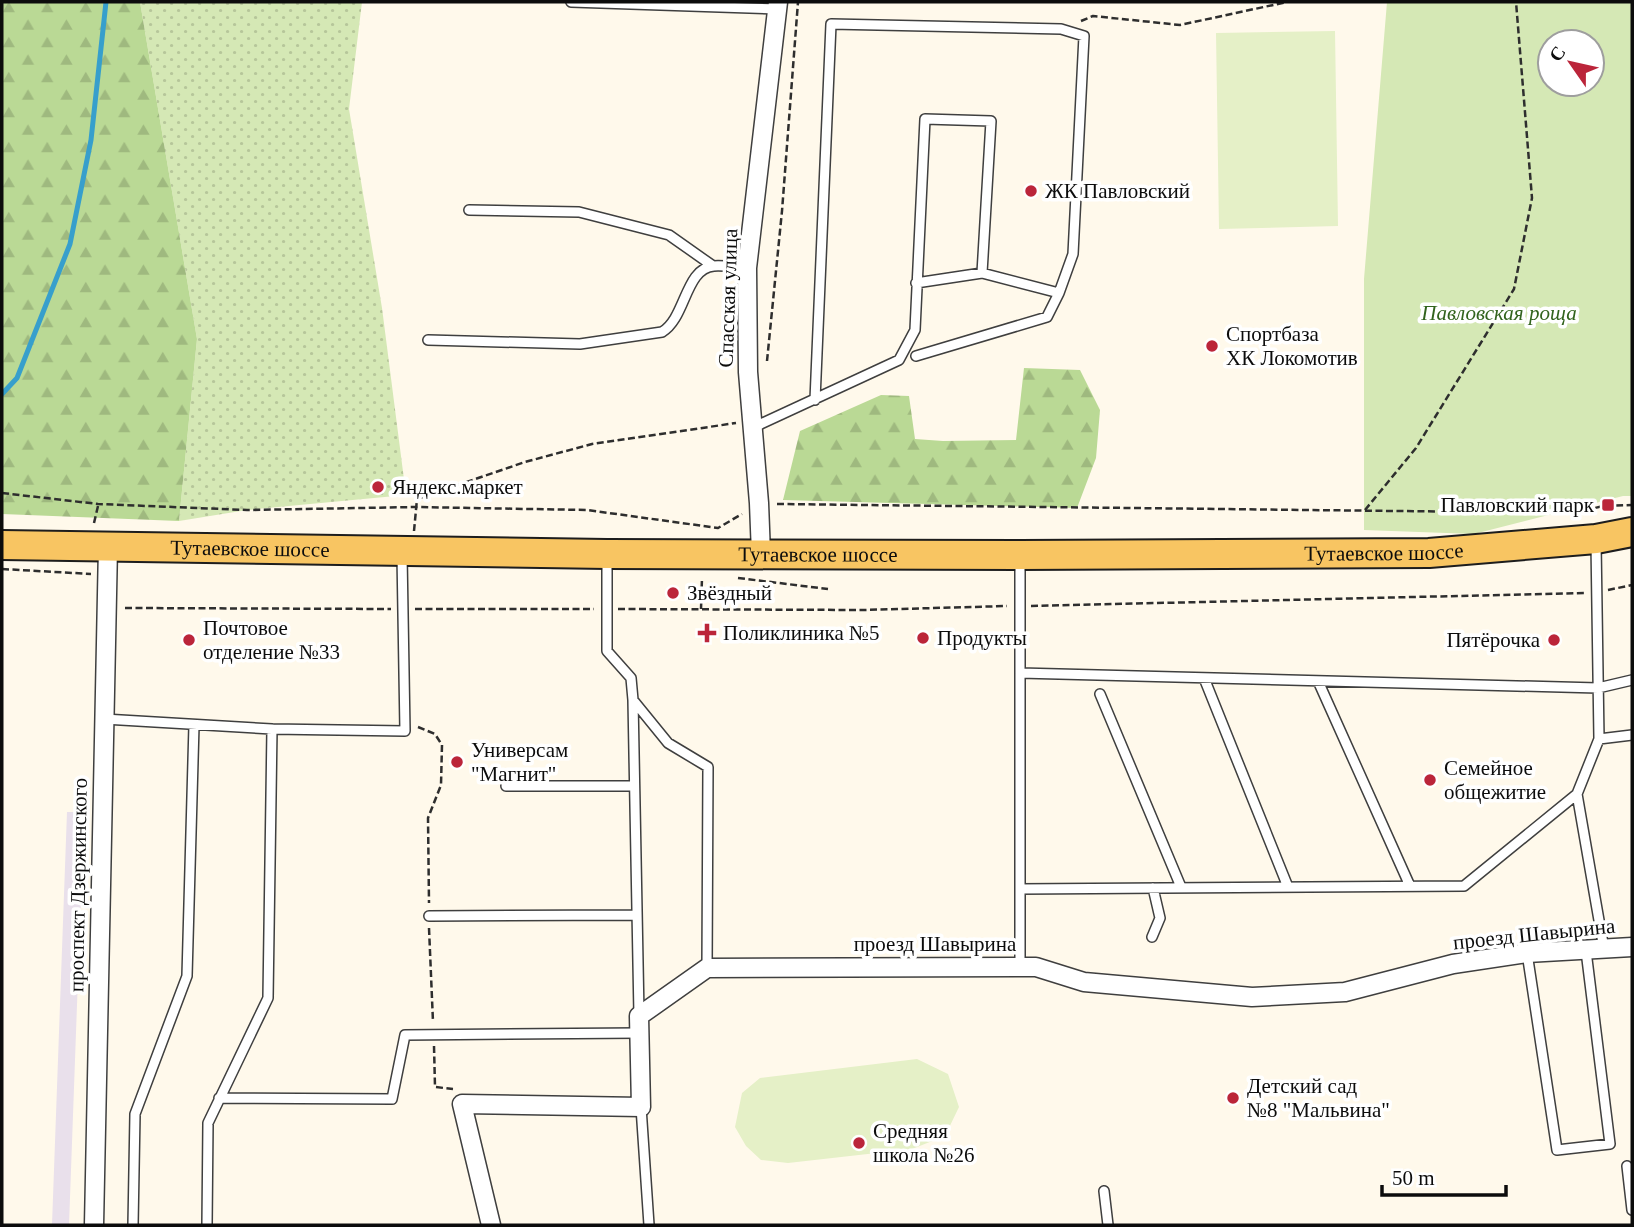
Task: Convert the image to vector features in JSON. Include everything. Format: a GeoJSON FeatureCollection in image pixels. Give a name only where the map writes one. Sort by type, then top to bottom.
{"type":"FeatureCollection","features":[{"type":"Feature","properties":{"kind":"main road","name":"Тутаевское шоссе"},"geometry":{"type":"LineString","coordinates":[[2,545],[607,554],[1429,553],[1596,538],[1632,532]]}},
{"type":"Feature","properties":{"kind":"street","name":"Спасская улица"},"geometry":{"type":"LineString","coordinates":[[761,554],[748,372],[747,268],[778,5]]}},
{"type":"Feature","properties":{"kind":"street","name":"проспект Дзержинского"},"geometry":{"type":"LineString","coordinates":[[94,1225],[108,546]]}},
{"type":"Feature","properties":{"kind":"street","name":"проезд Шавырина"},"geometry":{"type":"LineString","coordinates":[[707,968],[1036,967],[1084,982],[1252,997],[1345,992],[1454,964],[1527,954],[1632,947]]}},
{"type":"Feature","properties":{"kind":"street"},"geometry":{"type":"LineString","coordinates":[[491,1225],[462,1104],[640,1107],[640,1025],[707,968]]}},
{"type":"Feature","properties":{"kind":"lane"},"geometry":{"type":"LineString","coordinates":[[571,2],[778,5]]}},
{"type":"Feature","properties":{"kind":"lane"},"geometry":{"type":"LineString","coordinates":[[815,400],[831,24],[1060,29],[1083,36],[1073,254],[1047,317],[916,356]]}},
{"type":"Feature","properties":{"kind":"lane"},"geometry":{"type":"LineString","coordinates":[[752,428],[899,360],[915,330],[925,119],[991,121],[982,273]]}},
{"type":"Feature","properties":{"kind":"lane"},"geometry":{"type":"LineString","coordinates":[[469,210],[579,212],[669,235],[713,266]]}},
{"type":"Feature","properties":{"kind":"lane"},"geometry":{"type":"LineString","coordinates":[[428,340],[580,344],[662,332],[669,328],[676,317],[701,270],[713,266],[747,268]]}},
{"type":"Feature","properties":{"kind":"lane"},"geometry":{"type":"LineString","coordinates":[[916,283],[982,273],[1059,293]]}},
{"type":"Feature","properties":{"kind":"lane"},"geometry":{"type":"LineString","coordinates":[[1020,888],[1464,886],[1577,794],[1600,739],[1596,538]]}},
{"type":"Feature","properties":{"kind":"lane"},"geometry":{"type":"LineString","coordinates":[[104,719],[272,729],[405,731],[402,552]]}},
{"type":"Feature","properties":{"kind":"lane"},"geometry":{"type":"LineString","coordinates":[[219,1098],[392,1099],[405,1035],[640,1025],[633,700],[631,678],[607,651],[607,554]]}},
{"type":"Feature","properties":{"kind":"lane"},"geometry":{"type":"LineString","coordinates":[[1020,555],[1020,967]]}},
{"type":"Feature","properties":{"kind":"lane"},"geometry":{"type":"LineString","coordinates":[[1020,673],[1598,688],[1632,680]]}},
{"type":"Feature","properties":{"kind":"lane"},"geometry":{"type":"LineString","coordinates":[[1203,678],[1288,887]]}},
{"type":"Feature","properties":{"kind":"lane"},"geometry":{"type":"LineString","coordinates":[[1318,681],[1410,886]]}},
{"type":"Feature","properties":{"kind":"lane"},"geometry":{"type":"LineString","coordinates":[[1100,694],[1181,887]]}},
{"type":"Feature","properties":{"kind":"lane"},"geometry":{"type":"LineString","coordinates":[[633,700],[668,743],[708,767],[707,968]]}},
{"type":"Feature","properties":{"kind":"lane"},"geometry":{"type":"LineString","coordinates":[[134,1225],[135,1115],[187,976],[194,725]]}},
{"type":"Feature","properties":{"kind":"lane"},"geometry":{"type":"LineString","coordinates":[[207,1225],[208,1122],[268,998],[272,729]]}},
{"type":"Feature","properties":{"kind":"lane"},"geometry":{"type":"LineString","coordinates":[[1600,739],[1632,735]]}},
{"type":"Feature","properties":{"kind":"lane"},"geometry":{"type":"LineString","coordinates":[[506,786],[634,786]]}},
{"type":"Feature","properties":{"kind":"lane"},"geometry":{"type":"LineString","coordinates":[[1577,794],[1604,950]]}},
{"type":"Feature","properties":{"kind":"lane"},"geometry":{"type":"LineString","coordinates":[[1152,937],[1160,918],[1153,888]]}},
{"type":"Feature","properties":{"kind":"lane"},"geometry":{"type":"LineString","coordinates":[[429,916],[637,915]]}},
{"type":"Feature","properties":{"kind":"lane"},"geometry":{"type":"LineString","coordinates":[[1527,954],[1557,1150],[1610,1144],[1586,951]]}},
{"type":"Feature","properties":{"kind":"lane"},"geometry":{"type":"LineString","coordinates":[[640,1107],[649,1225]]}},
{"type":"Feature","properties":{"kind":"lane"},"geometry":{"type":"LineString","coordinates":[[1627,1166],[1632,1210]]}},
{"type":"Feature","properties":{"kind":"lane"},"geometry":{"type":"LineString","coordinates":[[1104,1191],[1108,1225]]}},
{"type":"Feature","properties":{"kind":"path"},"geometry":{"type":"LineString","coordinates":[[1060,29],[1093,16],[1180,25],[1287,2]]}},
{"type":"Feature","properties":{"kind":"path"},"geometry":{"type":"LineString","coordinates":[[1364,511],[1416,449],[1514,289],[1532,198],[1516,2]]}},
{"type":"Feature","properties":{"kind":"path"},"geometry":{"type":"LineString","coordinates":[[2,493],[98,504],[247,510],[415,507],[587,510],[718,528],[759,503],[1574,513],[1603,506],[1632,505]]}},
{"type":"Feature","properties":{"kind":"path"},"geometry":{"type":"LineString","coordinates":[[2,569],[93,574],[93,585]]}},
{"type":"Feature","properties":{"kind":"path"},"geometry":{"type":"LineString","coordinates":[[701,609],[702,575]]}},
{"type":"Feature","properties":{"kind":"path"},"geometry":{"type":"LineString","coordinates":[[728,577],[828,589]]}},
{"type":"Feature","properties":{"kind":"path"},"geometry":{"type":"LineString","coordinates":[[106,608],[863,610],[1596,593],[1632,585]]}},
{"type":"Feature","properties":{"kind":"shaded area"},"geometry":{"type":"Polygon","coordinates":[[[67,812],[84,812],[69,1225],[52,1225],[67,812]]]}},
{"type":"Feature","properties":{"kind":"green space"},"geometry":{"type":"Polygon","coordinates":[[[2,2],[140,2],[197,339],[179,521],[2,514],[2,2]]]}},
{"type":"Feature","properties":{"kind":"green space"},"geometry":{"type":"Polygon","coordinates":[[[140,2],[362,2],[349,109],[382,308],[406,495],[247,510],[179,521],[197,339],[140,2]]]}},
{"type":"Feature","properties":{"kind":"green space","name":"Павловская роща"},"geometry":{"type":"Polygon","coordinates":[[[1387,2],[1632,2],[1632,496],[1623,496],[1474,534],[1364,530],[1364,279],[1387,2]]]}},
{"type":"Feature","properties":{"kind":"green space"},"geometry":{"type":"Polygon","coordinates":[[[1335,31],[1338,226],[1219,229],[1216,33],[1335,31]]]}},
{"type":"Feature","properties":{"kind":"green space"},"geometry":{"type":"Polygon","coordinates":[[[1024,368],[1080,370],[1100,410],[1096,458],[1077,508],[783,500],[800,431],[881,395],[909,396],[915,439],[1016,440],[1024,368]]]}},
{"type":"Feature","properties":{"kind":"green space"},"geometry":{"type":"Polygon","coordinates":[[[917,1059],[948,1074],[959,1107],[945,1136],[912,1149],[788,1163],[761,1160],[746,1146],[735,1127],[742,1093],[760,1078],[917,1059]]]}},
{"type":"Feature","properties":{"kind":"waterway"},"geometry":{"type":"LineString","coordinates":[[2,394],[17,378],[70,244],[91,140],[106,2]]}},
{"type":"Feature","properties":{"kind":"place","name":"ЖК Павловский"},"geometry":{"type":"Point","coordinates":[1031,191]}},
{"type":"Feature","properties":{"kind":"place","name":"Спортбаза ХК Локомотив"},"geometry":{"type":"Point","coordinates":[1212,346]}},
{"type":"Feature","properties":{"kind":"place","name":"Яндекс.маркет"},"geometry":{"type":"Point","coordinates":[378,487]}},
{"type":"Feature","properties":{"kind":"place","name":"Павловский парк"},"geometry":{"type":"Point","coordinates":[1608,505]}},
{"type":"Feature","properties":{"kind":"place","name":"Звёздный"},"geometry":{"type":"Point","coordinates":[673,593]}},
{"type":"Feature","properties":{"kind":"place","name":"Поликлиника №5"},"geometry":{"type":"Point","coordinates":[707,633]}},
{"type":"Feature","properties":{"kind":"place","name":"Продукты"},"geometry":{"type":"Point","coordinates":[923,638]}},
{"type":"Feature","properties":{"kind":"place","name":"Почтовое отделение №33"},"geometry":{"type":"Point","coordinates":[189,640]}},
{"type":"Feature","properties":{"kind":"place","name":"Пятёрочка"},"geometry":{"type":"Point","coordinates":[1554,640]}},
{"type":"Feature","properties":{"kind":"place","name":"Универсам \"Магнит\""},"geometry":{"type":"Point","coordinates":[457,762]}},
{"type":"Feature","properties":{"kind":"place","name":"Семейное общежитие"},"geometry":{"type":"Point","coordinates":[1430,780]}},
{"type":"Feature","properties":{"kind":"place","name":"Детский сад №8 \"Мальвина\""},"geometry":{"type":"Point","coordinates":[1233,1098]}},
{"type":"Feature","properties":{"kind":"place","name":"Средняя школа №26"},"geometry":{"type":"Point","coordinates":[859,1143]}}]}
